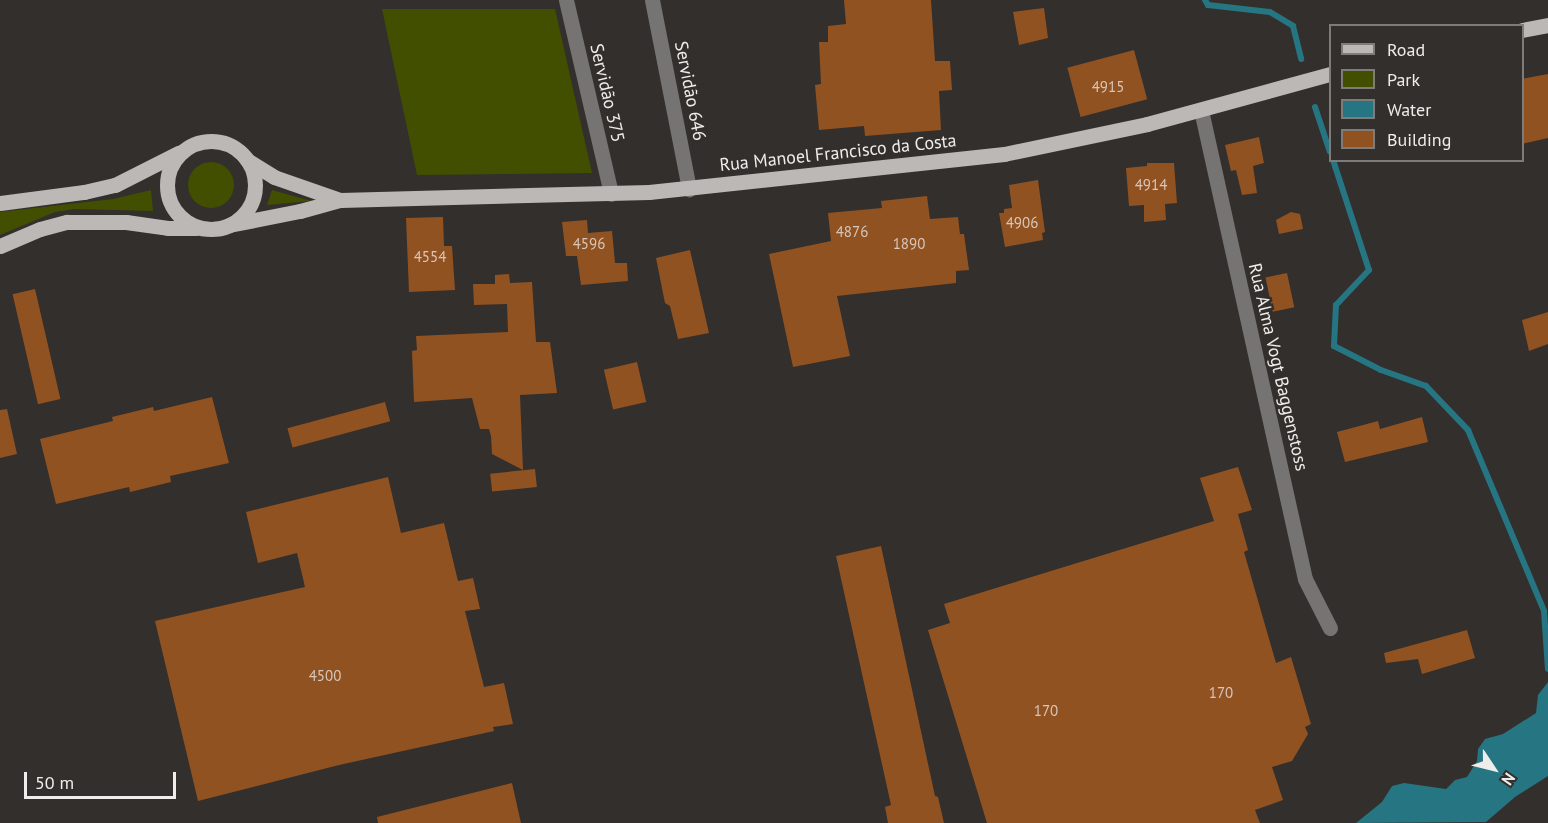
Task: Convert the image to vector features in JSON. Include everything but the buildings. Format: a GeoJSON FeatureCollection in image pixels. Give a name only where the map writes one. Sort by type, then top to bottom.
{"type":"FeatureCollection","features":[{"type":"Feature","properties":{"kind":"main road"},"geometry":{"type":"LineString","coordinates":[[1524,30],[1548,25]]}},
{"type":"Feature","properties":{"kind":"main road","name":"Rua Manoel Francisco da Costa"},"geometry":{"type":"LineString","coordinates":[[229,225],[300,211],[340,200],[610,194],[688,189],[1004,154],[1100,135],[1329,74]]}},
{"type":"Feature","properties":{"kind":"main road"},"geometry":{"type":"LineString","coordinates":[[0,203],[84,192],[115,185],[184,150],[208,141],[224,143],[237,150],[254,174],[255,189],[250,204],[242,216],[229,225],[168,228],[126,222],[67,222],[40,229],[0,246]]}},
{"type":"Feature","properties":{"kind":"main road"},"geometry":{"type":"LineString","coordinates":[[184,150],[171,166],[167,189],[177,214],[201,228]]}},
{"type":"Feature","properties":{"kind":"main road","name":"Rua Manoel Francisco da Costa"},"geometry":{"type":"LineString","coordinates":[[246,160],[274,177],[340,200]]}},
{"type":"Feature","properties":{"kind":"street","name":"Servidão 375"},"geometry":{"type":"LineString","coordinates":[[566,0],[610,194]]}},
{"type":"Feature","properties":{"kind":"street","name":"Servidão 646"},"geometry":{"type":"LineString","coordinates":[[652,0],[688,189]]}},
{"type":"Feature","properties":{"kind":"street","name":"Rua Alma Vogt Baggenstoss"},"geometry":{"type":"LineString","coordinates":[[1201,110],[1305,579],[1330,628]]}},
{"type":"Feature","properties":{"kind":"green space"},"geometry":{"type":"Polygon","coordinates":[[[382,9],[555,9],[592,173],[417,175],[382,9]]]}},
{"type":"Feature","properties":{"kind":"green space"},"geometry":{"type":"Polygon","coordinates":[[[211,162],[227,169],[234,185],[227,201],[211,208],[195,201],[188,185],[195,169],[211,162]]]}},
{"type":"Feature","properties":{"kind":"green space"},"geometry":{"type":"Polygon","coordinates":[[[151,190],[153,211],[75,209],[55,212],[0,235],[0,212],[113,199],[151,190]]]}},
{"type":"Feature","properties":{"kind":"green space"},"geometry":{"type":"Polygon","coordinates":[[[272,190],[311,201],[267,205],[272,190]]]}},
{"type":"Feature","properties":{"kind":"water"},"geometry":{"type":"Polygon","coordinates":[[[1548,682],[1548,776],[1515,797],[1486,822],[1356,823],[1382,802],[1392,786],[1404,783],[1446,789],[1455,780],[1467,777],[1477,761],[1478,749],[1485,739],[1503,734],[1536,713],[1538,695],[1548,682]]]}},
{"type":"Feature","properties":{"kind":"waterway"},"geometry":{"type":"LineString","coordinates":[[1205,0],[1208,5],[1270,12],[1293,26],[1301,59]]}},
{"type":"Feature","properties":{"kind":"waterway"},"geometry":{"type":"LineString","coordinates":[[1315,107],[1329,149]]}},
{"type":"Feature","properties":{"kind":"waterway"},"geometry":{"type":"LineString","coordinates":[[1334,162],[1369,270],[1336,305],[1334,346],[1381,370],[1426,386],[1468,430],[1544,611],[1548,669]]}}]}
